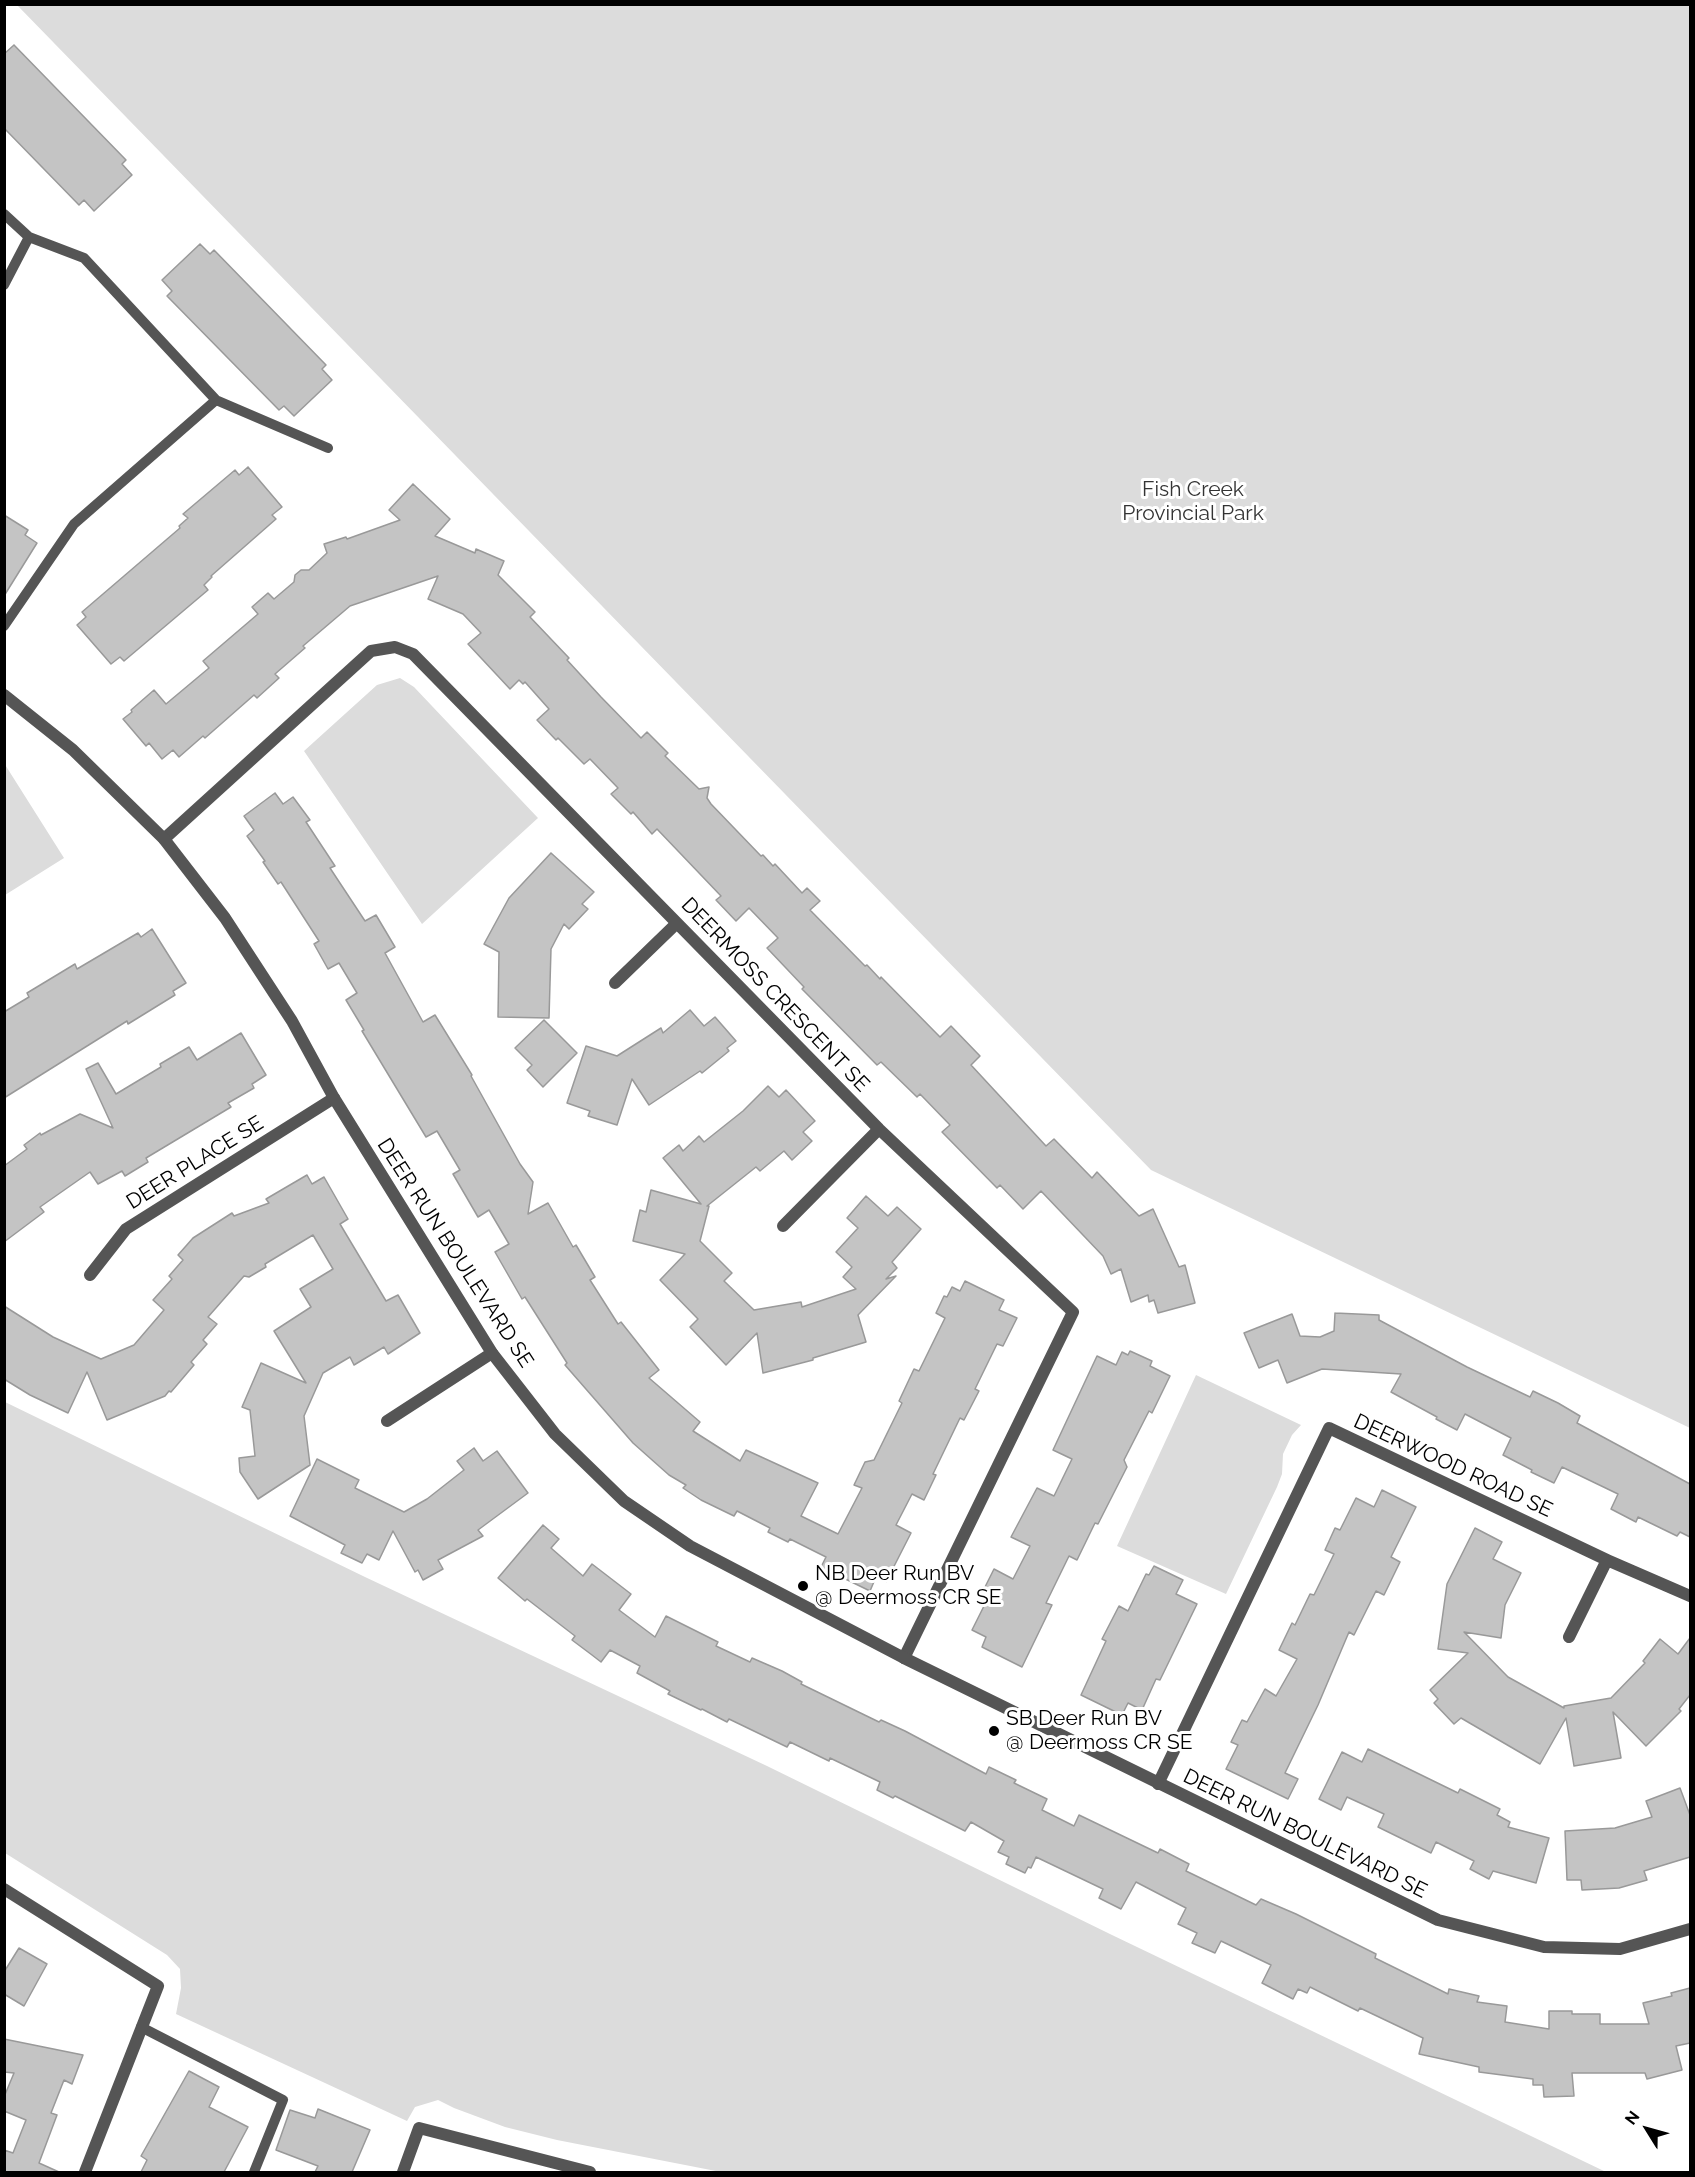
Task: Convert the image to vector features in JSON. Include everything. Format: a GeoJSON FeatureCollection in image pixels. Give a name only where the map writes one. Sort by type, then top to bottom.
{"type":"FeatureCollection","features":[{"type":"Feature","properties":{"kind":"street","name":"DEERMOSS CRESCENT SE"},"geometry":{"type":"LineString","coordinates":[[164,839],[371,651],[394,647],[413,654],[879,1129],[1073,1312],[904,1658]]}},
{"type":"Feature","properties":{"kind":"street","name":"DEER RUN BOULEVARD SE"},"geometry":{"type":"LineString","coordinates":[[4,694],[73,750],[164,839],[225,918],[291,1021],[334,1098],[492,1353],[555,1434],[624,1501],[690,1546],[904,1658],[1438,1920],[1544,1947],[1620,1948],[1690,1929]]}},
{"type":"Feature","properties":{"kind":"street"},"geometry":{"type":"LineString","coordinates":[[615,982],[677,923]]}},
{"type":"Feature","properties":{"kind":"street","name":"DEER PLACE SE"},"geometry":{"type":"LineString","coordinates":[[90,1275],[126,1229],[334,1098]]}},
{"type":"Feature","properties":{"kind":"street"},"geometry":{"type":"LineString","coordinates":[[783,1226],[879,1129]]}},
{"type":"Feature","properties":{"kind":"street"},"geometry":{"type":"LineString","coordinates":[[387,1421],[492,1353]]}},
{"type":"Feature","properties":{"kind":"street","name":"DEERWOOD ROAD SE"},"geometry":{"type":"LineString","coordinates":[[1158,1784],[1329,1428],[1607,1560],[1690,1596]]}},
{"type":"Feature","properties":{"kind":"street"},"geometry":{"type":"LineString","coordinates":[[1569,1637],[1607,1560]]}},
{"type":"Feature","properties":{"kind":"street"},"geometry":{"type":"LineString","coordinates":[[4,1889],[158,1986],[85,2172]]}},
{"type":"Feature","properties":{"kind":"street"},"geometry":{"type":"LineString","coordinates":[[403,2172],[419,2128],[590,2172]]}},
{"type":"Feature","properties":{"kind":"lane"},"geometry":{"type":"LineString","coordinates":[[4,214],[29,237],[84,258],[216,400],[328,448]]}},
{"type":"Feature","properties":{"kind":"lane"},"geometry":{"type":"LineString","coordinates":[[4,285],[29,237]]}},
{"type":"Feature","properties":{"kind":"lane"},"geometry":{"type":"LineString","coordinates":[[4,626],[74,524],[216,400]]}},
{"type":"Feature","properties":{"kind":"lane"},"geometry":{"type":"LineString","coordinates":[[141,2027],[284,2100],[254,2172]]}},
{"type":"Feature","properties":{"kind":"green space","name":"Fish Creek Provincial Park"},"geometry":{"type":"Polygon","coordinates":[[[17,5],[1690,5],[1690,1428],[1151,1170],[17,5]]]}},
{"type":"Feature","properties":{"kind":"green space"},"geometry":{"type":"Polygon","coordinates":[[[400,678],[414,687],[538,818],[422,924],[304,751],[377,685],[400,678]]]}},
{"type":"Feature","properties":{"kind":"green space"},"geometry":{"type":"Polygon","coordinates":[[[4,763],[64,858],[5,895],[4,895],[4,763]]]}},
{"type":"Feature","properties":{"kind":"green space"},"geometry":{"type":"Polygon","coordinates":[[[1196,1375],[1301,1425],[1292,1435],[1283,1454],[1282,1474],[1277,1487],[1226,1594],[1117,1546],[1196,1375]]]}},
{"type":"Feature","properties":{"kind":"green space"},"geometry":{"type":"Polygon","coordinates":[[[5,1402],[365,1577],[767,1766],[1112,1935],[1606,2172],[721,2172],[557,2140],[505,2127],[438,2100],[415,2107],[407,2121],[176,2014],[181,1988],[180,1969],[167,1955],[5,1853],[5,1402]]]}},
{"type":"Feature","properties":{"kind":"building"},"geometry":{"type":"Polygon","coordinates":[[[14,45],[126,160],[122,164],[132,175],[94,211],[84,200],[79,205],[4,128],[4,54],[14,45]]]}},
{"type":"Feature","properties":{"kind":"building"},"geometry":{"type":"Polygon","coordinates":[[[200,244],[210,254],[214,250],[326,365],[322,369],[332,380],[294,416],[284,406],[279,410],[167,296],[172,291],[162,280],[200,244]]]}},
{"type":"Feature","properties":{"kind":"building"},"geometry":{"type":"Polygon","coordinates":[[[248,467],[282,507],[272,515],[276,519],[211,576],[204,585],[208,590],[124,661],[120,657],[111,664],[77,625],[86,617],[82,612],[180,528],[179,526],[188,518],[183,514],[235,470],[239,475],[248,467]]]}},
{"type":"Feature","properties":{"kind":"building"},"geometry":{"type":"Polygon","coordinates":[[[413,484],[450,519],[435,536],[475,553],[476,549],[504,561],[498,575],[535,612],[530,617],[569,658],[567,660],[601,697],[641,738],[647,732],[668,753],[665,756],[699,789],[709,787],[707,798],[711,804],[761,856],[763,855],[773,866],[775,864],[802,893],[807,888],[820,901],[810,910],[940,1037],[951,1026],[980,1056],[971,1065],[1046,1146],[1054,1139],[1092,1178],[1097,1172],[1139,1216],[1153,1209],[1179,1267],[1185,1265],[1195,1303],[1158,1313],[1154,1300],[1149,1302],[1148,1295],[1131,1302],[1121,1269],[1111,1274],[1103,1256],[1041,1191],[1023,1209],[1000,1185],[997,1188],[942,1132],[950,1125],[920,1094],[917,1097],[881,1062],[877,1065],[802,989],[804,987],[767,948],[778,938],[749,908],[736,921],[716,900],[721,896],[657,829],[652,834],[633,812],[631,814],[611,794],[618,788],[590,759],[584,764],[537,720],[549,709],[525,682],[523,684],[519,680],[510,689],[468,644],[481,633],[463,614],[428,599],[438,576],[350,606],[303,646],[305,648],[275,674],[279,678],[257,698],[254,695],[205,738],[203,736],[179,757],[173,750],[162,759],[149,743],[146,746],[123,719],[132,712],[131,710],[154,690],[166,704],[209,668],[203,661],[258,614],[252,607],[268,593],[274,599],[294,582],[295,575],[301,570],[309,570],[327,553],[324,544],[346,537],[347,539],[400,520],[389,510],[413,484]]]}},
{"type":"Feature","properties":{"kind":"building"},"geometry":{"type":"Polygon","coordinates":[[[4,515],[28,530],[25,535],[37,543],[4,596],[4,515]]]}},
{"type":"Feature","properties":{"kind":"building"},"geometry":{"type":"Polygon","coordinates":[[[275,793],[283,804],[293,797],[310,820],[306,822],[335,866],[330,868],[365,921],[376,915],[395,947],[385,953],[423,1022],[435,1015],[472,1075],[520,1164],[533,1182],[528,1214],[548,1203],[573,1247],[576,1245],[595,1277],[590,1280],[618,1324],[621,1322],[659,1370],[649,1378],[700,1422],[693,1431],[740,1461],[746,1450],[818,1483],[801,1516],[838,1534],[862,1488],[854,1485],[865,1462],[874,1460],[902,1403],[899,1401],[914,1369],[919,1371],[945,1318],[936,1313],[944,1296],[947,1297],[952,1287],[960,1291],[965,1281],[1004,1300],[999,1310],[1017,1318],[1003,1346],[997,1344],[975,1389],[979,1391],[964,1420],[960,1418],[933,1474],[936,1475],[924,1500],[912,1494],[896,1525],[911,1533],[886,1582],[876,1577],[870,1591],[821,1567],[826,1557],[790,1539],[788,1542],[768,1532],[770,1528],[737,1511],[734,1516],[701,1500],[683,1488],[686,1485],[669,1475],[633,1443],[565,1365],[567,1363],[525,1297],[522,1299],[495,1252],[509,1244],[489,1210],[478,1217],[453,1174],[460,1170],[437,1131],[426,1137],[362,1031],[364,1030],[346,1000],[357,993],[339,963],[328,969],[314,944],[319,941],[281,882],[278,884],[247,836],[254,830],[244,816],[275,793]]]}},
{"type":"Feature","properties":{"kind":"building"},"geometry":{"type":"Polygon","coordinates":[[[551,853],[594,892],[582,904],[588,909],[569,929],[564,924],[551,949],[549,1018],[498,1017],[499,952],[484,944],[509,898],[551,853]]]}},
{"type":"Feature","properties":{"kind":"building"},"geometry":{"type":"Polygon","coordinates":[[[152,929],[186,983],[173,991],[175,995],[128,1024],[127,1021],[4,1098],[4,1012],[29,997],[27,993],[75,964],[77,969],[138,933],[141,937],[152,929]]]}},
{"type":"Feature","properties":{"kind":"building"},"geometry":{"type":"Polygon","coordinates":[[[690,1010],[704,1026],[715,1017],[736,1041],[727,1048],[729,1051],[702,1073],[700,1071],[649,1105],[632,1079],[617,1125],[588,1116],[590,1111],[567,1103],[586,1046],[617,1056],[661,1028],[663,1033],[690,1010]]]}},
{"type":"Feature","properties":{"kind":"building"},"geometry":{"type":"Polygon","coordinates":[[[544,1020],[577,1053],[543,1087],[527,1070],[532,1065],[515,1048],[544,1020]]]}},
{"type":"Feature","properties":{"kind":"building"},"geometry":{"type":"Polygon","coordinates":[[[241,1033],[266,1075],[252,1084],[254,1088],[228,1103],[231,1107],[146,1158],[148,1162],[125,1176],[122,1171],[98,1184],[90,1172],[40,1207],[44,1212],[4,1242],[4,1166],[27,1149],[24,1145],[40,1133],[41,1135],[80,1114],[113,1128],[86,1069],[98,1063],[116,1094],[189,1047],[197,1060],[241,1033]]]}},
{"type":"Feature","properties":{"kind":"building"},"geometry":{"type":"Polygon","coordinates":[[[768,1086],[779,1097],[786,1090],[815,1121],[803,1132],[812,1141],[792,1160],[784,1151],[760,1171],[756,1167],[707,1206],[709,1206],[700,1241],[732,1273],[724,1281],[754,1310],[801,1302],[802,1307],[856,1289],[843,1277],[852,1267],[836,1252],[858,1228],[847,1218],[866,1196],[888,1216],[897,1207],[921,1229],[892,1262],[897,1268],[886,1279],[896,1276],[858,1315],[866,1342],[813,1358],[813,1360],[763,1373],[757,1333],[726,1365],[690,1327],[698,1319],[660,1280],[685,1254],[633,1241],[640,1210],[646,1212],[651,1190],[701,1204],[663,1158],[679,1145],[683,1151],[699,1136],[704,1142],[743,1111],[768,1086]]]}},
{"type":"Feature","properties":{"kind":"building"},"geometry":{"type":"Polygon","coordinates":[[[307,1175],[312,1184],[324,1177],[348,1219],[340,1224],[386,1301],[398,1295],[420,1333],[388,1354],[384,1347],[354,1365],[350,1357],[323,1373],[304,1416],[310,1465],[258,1499],[240,1472],[239,1458],[255,1456],[250,1410],[242,1407],[261,1363],[306,1383],[274,1331],[311,1307],[300,1289],[333,1269],[313,1235],[265,1264],[266,1267],[249,1277],[244,1276],[208,1317],[217,1324],[203,1340],[207,1344],[191,1362],[194,1365],[165,1396],[107,1420],[87,1372],[68,1413],[30,1395],[4,1379],[4,1306],[53,1337],[101,1359],[134,1345],[164,1310],[153,1300],[172,1279],[169,1276],[183,1260],[178,1255],[193,1238],[232,1213],[234,1216],[269,1203],[266,1199],[307,1175]]]}},
{"type":"Feature","properties":{"kind":"building"},"geometry":{"type":"Polygon","coordinates":[[[1335,1313],[1379,1315],[1379,1320],[1467,1367],[1530,1397],[1533,1391],[1558,1403],[1580,1416],[1577,1423],[1690,1484],[1690,1537],[1680,1532],[1677,1536],[1638,1517],[1636,1522],[1611,1509],[1618,1494],[1562,1467],[1554,1483],[1531,1472],[1532,1470],[1503,1455],[1511,1438],[1465,1414],[1457,1430],[1436,1419],[1437,1417],[1391,1392],[1401,1374],[1322,1369],[1287,1383],[1278,1360],[1259,1368],[1244,1333],[1292,1314],[1300,1336],[1320,1337],[1334,1331],[1335,1313]]]}},
{"type":"Feature","properties":{"kind":"building"},"geometry":{"type":"Polygon","coordinates":[[[1130,1351],[1152,1361],[1150,1366],[1170,1376],[1152,1413],[1149,1411],[1124,1460],[1127,1467],[1098,1524],[1095,1523],[1077,1560],[1069,1556],[1046,1603],[1052,1605],[1022,1667],[982,1647],[986,1637],[972,1630],[988,1598],[981,1595],[994,1569],[1013,1579],[1030,1546],[1011,1537],[1037,1488],[1054,1496],[1072,1459],[1053,1450],[1097,1356],[1116,1365],[1122,1352],[1128,1355],[1130,1351]]]}},
{"type":"Feature","properties":{"kind":"building"},"geometry":{"type":"Polygon","coordinates":[[[474,1448],[483,1461],[497,1451],[528,1493],[478,1530],[483,1536],[438,1560],[443,1569],[423,1580],[418,1570],[415,1572],[393,1531],[379,1560],[367,1554],[362,1563],[341,1553],[345,1545],[290,1516],[317,1459],[359,1480],[355,1488],[404,1512],[427,1499],[464,1470],[457,1461],[474,1448]]]}},
{"type":"Feature","properties":{"kind":"building"},"geometry":{"type":"Polygon","coordinates":[[[1382,1490],[1416,1507],[1391,1557],[1400,1562],[1384,1595],[1376,1591],[1354,1635],[1349,1632],[1318,1705],[1285,1773],[1298,1779],[1288,1799],[1226,1769],[1238,1745],[1231,1742],[1242,1720],[1247,1722],[1265,1689],[1276,1696],[1297,1659],[1279,1650],[1292,1623],[1295,1625],[1310,1594],[1314,1595],[1334,1554],[1325,1550],[1335,1528],[1340,1530],[1356,1498],[1374,1507],[1382,1490]]]}},
{"type":"Feature","properties":{"kind":"building"},"geometry":{"type":"Polygon","coordinates":[[[543,1525],[559,1539],[551,1548],[583,1576],[592,1564],[631,1594],[619,1610],[655,1637],[666,1616],[718,1642],[716,1646],[750,1662],[752,1658],[782,1671],[802,1682],[801,1684],[879,1722],[881,1720],[905,1731],[986,1774],[989,1767],[1016,1780],[1014,1783],[1047,1799],[1042,1810],[1074,1826],[1079,1815],[1158,1853],[1160,1849],[1189,1864],[1186,1871],[1256,1905],[1261,1899],[1296,1914],[1376,1954],[1375,1958],[1448,1994],[1449,1989],[1479,1996],[1477,2002],[1507,2006],[1505,2022],[1549,2029],[1549,2011],[1572,2011],[1572,2014],[1600,2014],[1600,2024],[1649,2024],[1643,2003],[1672,1996],[1671,1993],[1690,1988],[1690,2043],[1676,2046],[1682,2070],[1647,2079],[1645,2073],[1572,2073],[1574,2096],[1544,2097],[1543,2085],[1533,2085],[1533,2079],[1479,2072],[1479,2067],[1419,2054],[1423,2038],[1360,2008],[1358,2011],[1310,1987],[1307,1993],[1298,1989],[1293,1999],[1262,1983],[1271,1965],[1221,1941],[1215,1953],[1192,1943],[1197,1933],[1178,1924],[1186,1908],[1136,1882],[1121,1909],[1099,1898],[1103,1889],[1036,1857],[1031,1868],[1028,1867],[1025,1873],[1006,1864],[1009,1857],[998,1852],[1004,1841],[971,1822],[965,1831],[895,1796],[893,1798],[877,1790],[880,1782],[830,1758],[829,1761],[790,1742],[787,1747],[729,1719],[727,1722],[701,1710],[668,1694],[670,1691],[637,1673],[640,1666],[610,1650],[601,1662],[572,1640],[575,1636],[527,1599],[525,1601],[498,1578],[543,1525]]]}},
{"type":"Feature","properties":{"kind":"building"},"geometry":{"type":"Polygon","coordinates":[[[1475,1528],[1502,1542],[1493,1559],[1521,1573],[1505,1605],[1501,1638],[1464,1632],[1508,1677],[1564,1708],[1564,1706],[1611,1698],[1645,1663],[1643,1661],[1660,1639],[1678,1654],[1690,1638],[1690,1695],[1679,1709],[1681,1711],[1646,1746],[1613,1712],[1621,1758],[1574,1766],[1566,1718],[1540,1764],[1461,1718],[1454,1724],[1434,1703],[1438,1699],[1430,1690],[1468,1653],[1438,1649],[1447,1584],[1475,1528]]]}},
{"type":"Feature","properties":{"kind":"building"},"geometry":{"type":"Polygon","coordinates":[[[1154,1566],[1183,1580],[1176,1594],[1197,1604],[1160,1680],[1156,1679],[1142,1710],[1128,1703],[1122,1715],[1081,1695],[1106,1641],[1102,1639],[1119,1606],[1128,1611],[1146,1574],[1149,1575],[1154,1566]]]}},
{"type":"Feature","properties":{"kind":"building"},"geometry":{"type":"Polygon","coordinates":[[[1368,1749],[1458,1793],[1460,1789],[1500,1809],[1497,1815],[1510,1822],[1508,1827],[1549,1838],[1536,1883],[1493,1871],[1489,1879],[1470,1869],[1474,1861],[1436,1842],[1431,1853],[1378,1827],[1384,1814],[1347,1797],[1341,1810],[1319,1799],[1342,1752],[1362,1762],[1368,1749]]]}},
{"type":"Feature","properties":{"kind":"building"},"geometry":{"type":"Polygon","coordinates":[[[1680,1788],[1690,1815],[1690,1857],[1644,1871],[1647,1880],[1619,1888],[1582,1890],[1581,1880],[1567,1880],[1565,1831],[1615,1828],[1652,1817],[1646,1801],[1680,1788]]]}},
{"type":"Feature","properties":{"kind":"building"},"geometry":{"type":"Polygon","coordinates":[[[19,1948],[47,1964],[24,2006],[4,1994],[4,1972],[19,1948]]]}},
{"type":"Feature","properties":{"kind":"building"},"geometry":{"type":"Polygon","coordinates":[[[4,2039],[83,2055],[72,2084],[64,2080],[51,2113],[57,2115],[39,2163],[59,2172],[4,2172],[4,2150],[13,2153],[26,2120],[4,2111],[4,2097],[14,2073],[4,2072],[4,2039]]]}},
{"type":"Feature","properties":{"kind":"building"},"geometry":{"type":"Polygon","coordinates":[[[189,2071],[219,2087],[209,2107],[248,2127],[224,2172],[141,2172],[147,2160],[141,2156],[189,2071]]]}},
{"type":"Feature","properties":{"kind":"building"},"geometry":{"type":"Polygon","coordinates":[[[318,2109],[370,2130],[352,2172],[315,2172],[318,2166],[276,2150],[290,2110],[315,2118],[318,2109]]]}},
{"type":"Feature","properties":{"kind":"place","name":"NB Deer Run BV @ Deermoss CR SE"},"geometry":{"type":"Point","coordinates":[803,1586]}},
{"type":"Feature","properties":{"kind":"place","name":"SB Deer Run BV @ Deermoss CR SE"},"geometry":{"type":"Point","coordinates":[994,1731]}}]}
